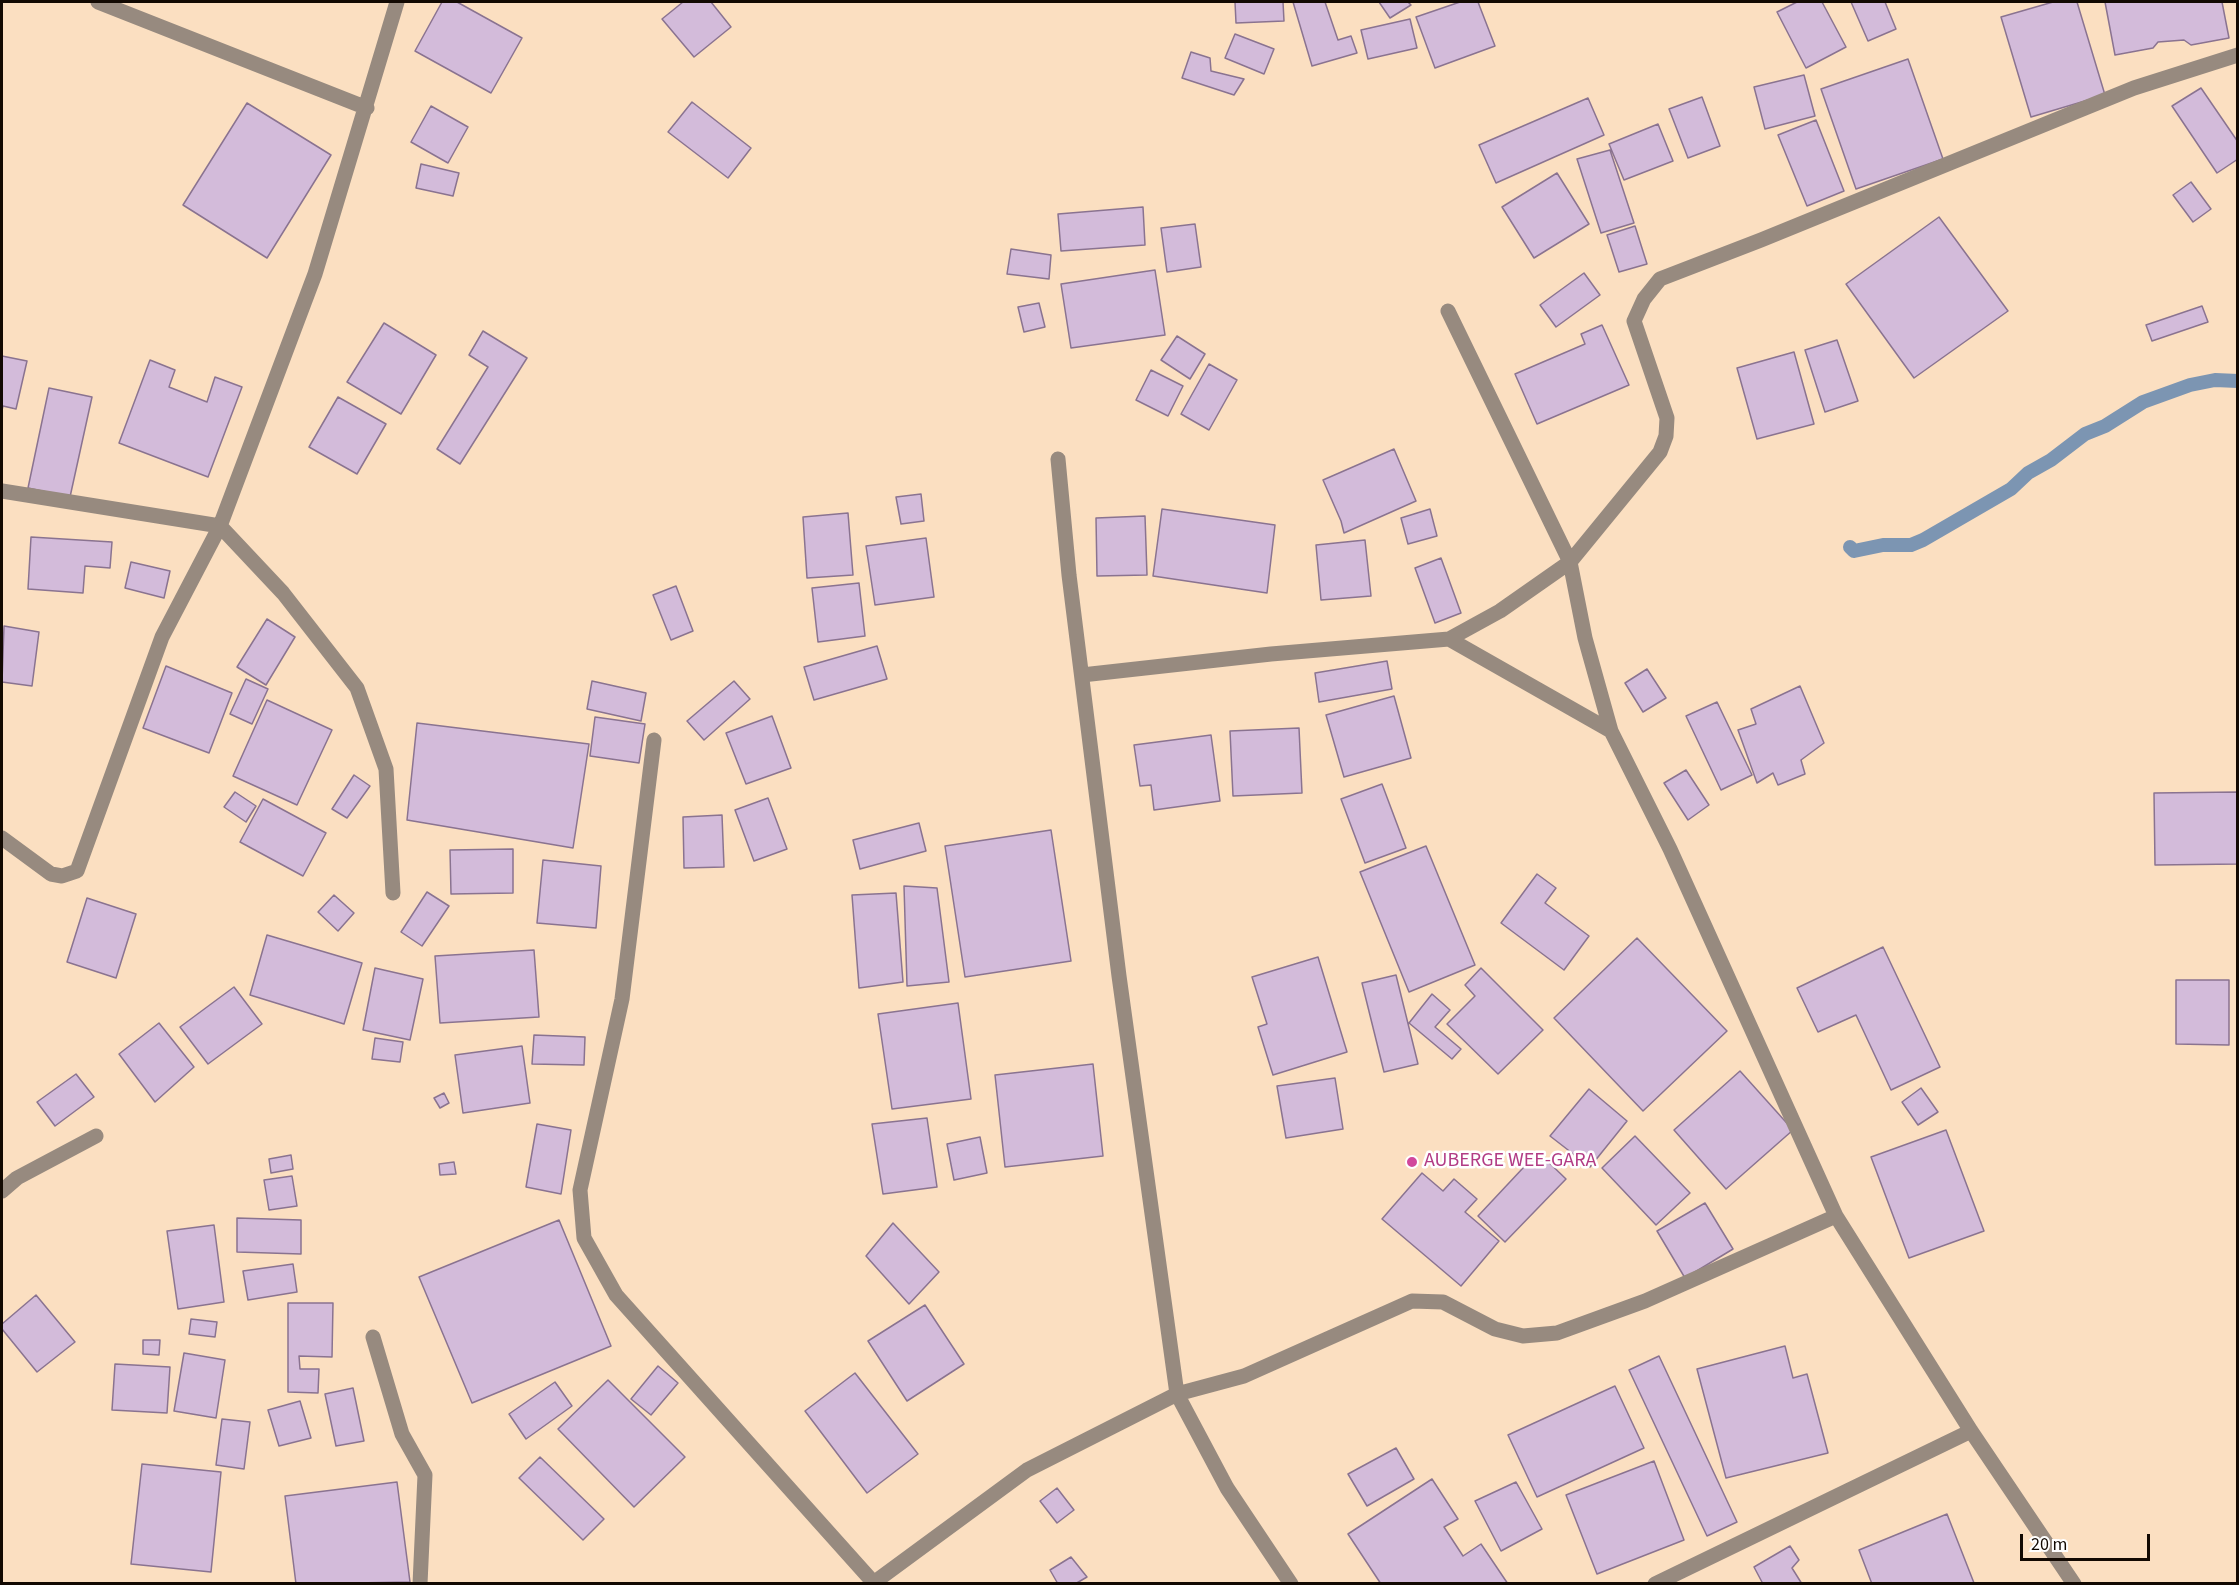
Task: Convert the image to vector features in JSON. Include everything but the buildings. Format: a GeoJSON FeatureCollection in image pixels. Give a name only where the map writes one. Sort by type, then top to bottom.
{"type":"FeatureCollection","features":[{"type":"Feature","properties":{"kind":"street"},"geometry":{"type":"LineString","coordinates":[[98,2],[367,108]]}},
{"type":"Feature","properties":{"kind":"street"},"geometry":{"type":"LineString","coordinates":[[2,838],[51,874],[62,876],[77,871],[162,637],[220,526],[315,274],[367,108],[397,2]]}},
{"type":"Feature","properties":{"kind":"street"},"geometry":{"type":"LineString","coordinates":[[1082,675],[1271,654],[1449,639],[1500,611],[1570,561],[1660,452],[1666,436],[1666,417],[1634,321],[1644,299],[1660,279],[2134,88],[2238,55]]}},
{"type":"Feature","properties":{"kind":"street"},"geometry":{"type":"LineString","coordinates":[[1448,311],[1570,561],[1585,638],[1611,731],[1675,859],[1836,1216],[1971,1431],[2074,1584]]}},
{"type":"Feature","properties":{"kind":"street"},"geometry":{"type":"LineString","coordinates":[[1058,459],[1119,976],[1177,1394],[1227,1488],[1292,1584]]}},
{"type":"Feature","properties":{"kind":"street"},"geometry":{"type":"LineString","coordinates":[[2,491],[220,526],[282,593],[357,688],[386,769],[393,892]]}},
{"type":"Feature","properties":{"kind":"street"},"geometry":{"type":"LineString","coordinates":[[1449,639],[1611,731]]}},
{"type":"Feature","properties":{"kind":"street"},"geometry":{"type":"LineString","coordinates":[[654,740],[622,999],[580,1190],[584,1238],[616,1295],[872,1583],[1027,1470],[1177,1394],[1244,1376],[1412,1300],[1443,1302],[1495,1329],[1523,1336],[1557,1333],[1645,1301],[1836,1216]]}},
{"type":"Feature","properties":{"kind":"street"},"geometry":{"type":"LineString","coordinates":[[2,1191],[17,1178],[96,1136]]}},
{"type":"Feature","properties":{"kind":"street"},"geometry":{"type":"LineString","coordinates":[[373,1337],[402,1434],[425,1475],[420,1584]]}},
{"type":"Feature","properties":{"kind":"street"},"geometry":{"type":"LineString","coordinates":[[1655,1584],[1971,1431]]}},
{"type":"Feature","properties":{"kind":"waterway"},"geometry":{"type":"LineString","coordinates":[[1850,547],[1854,551],[1883,545],[1911,545],[1923,540],[2011,489],[2028,473],[2051,460],[2085,434],[2105,426],[2143,402],[2190,385],[2215,380],[2238,381]]}},
{"type":"Feature","properties":{"kind":"place","name":"AUBERGE WEE-GARA"},"geometry":{"type":"Point","coordinates":[1412,1162]}}]}
